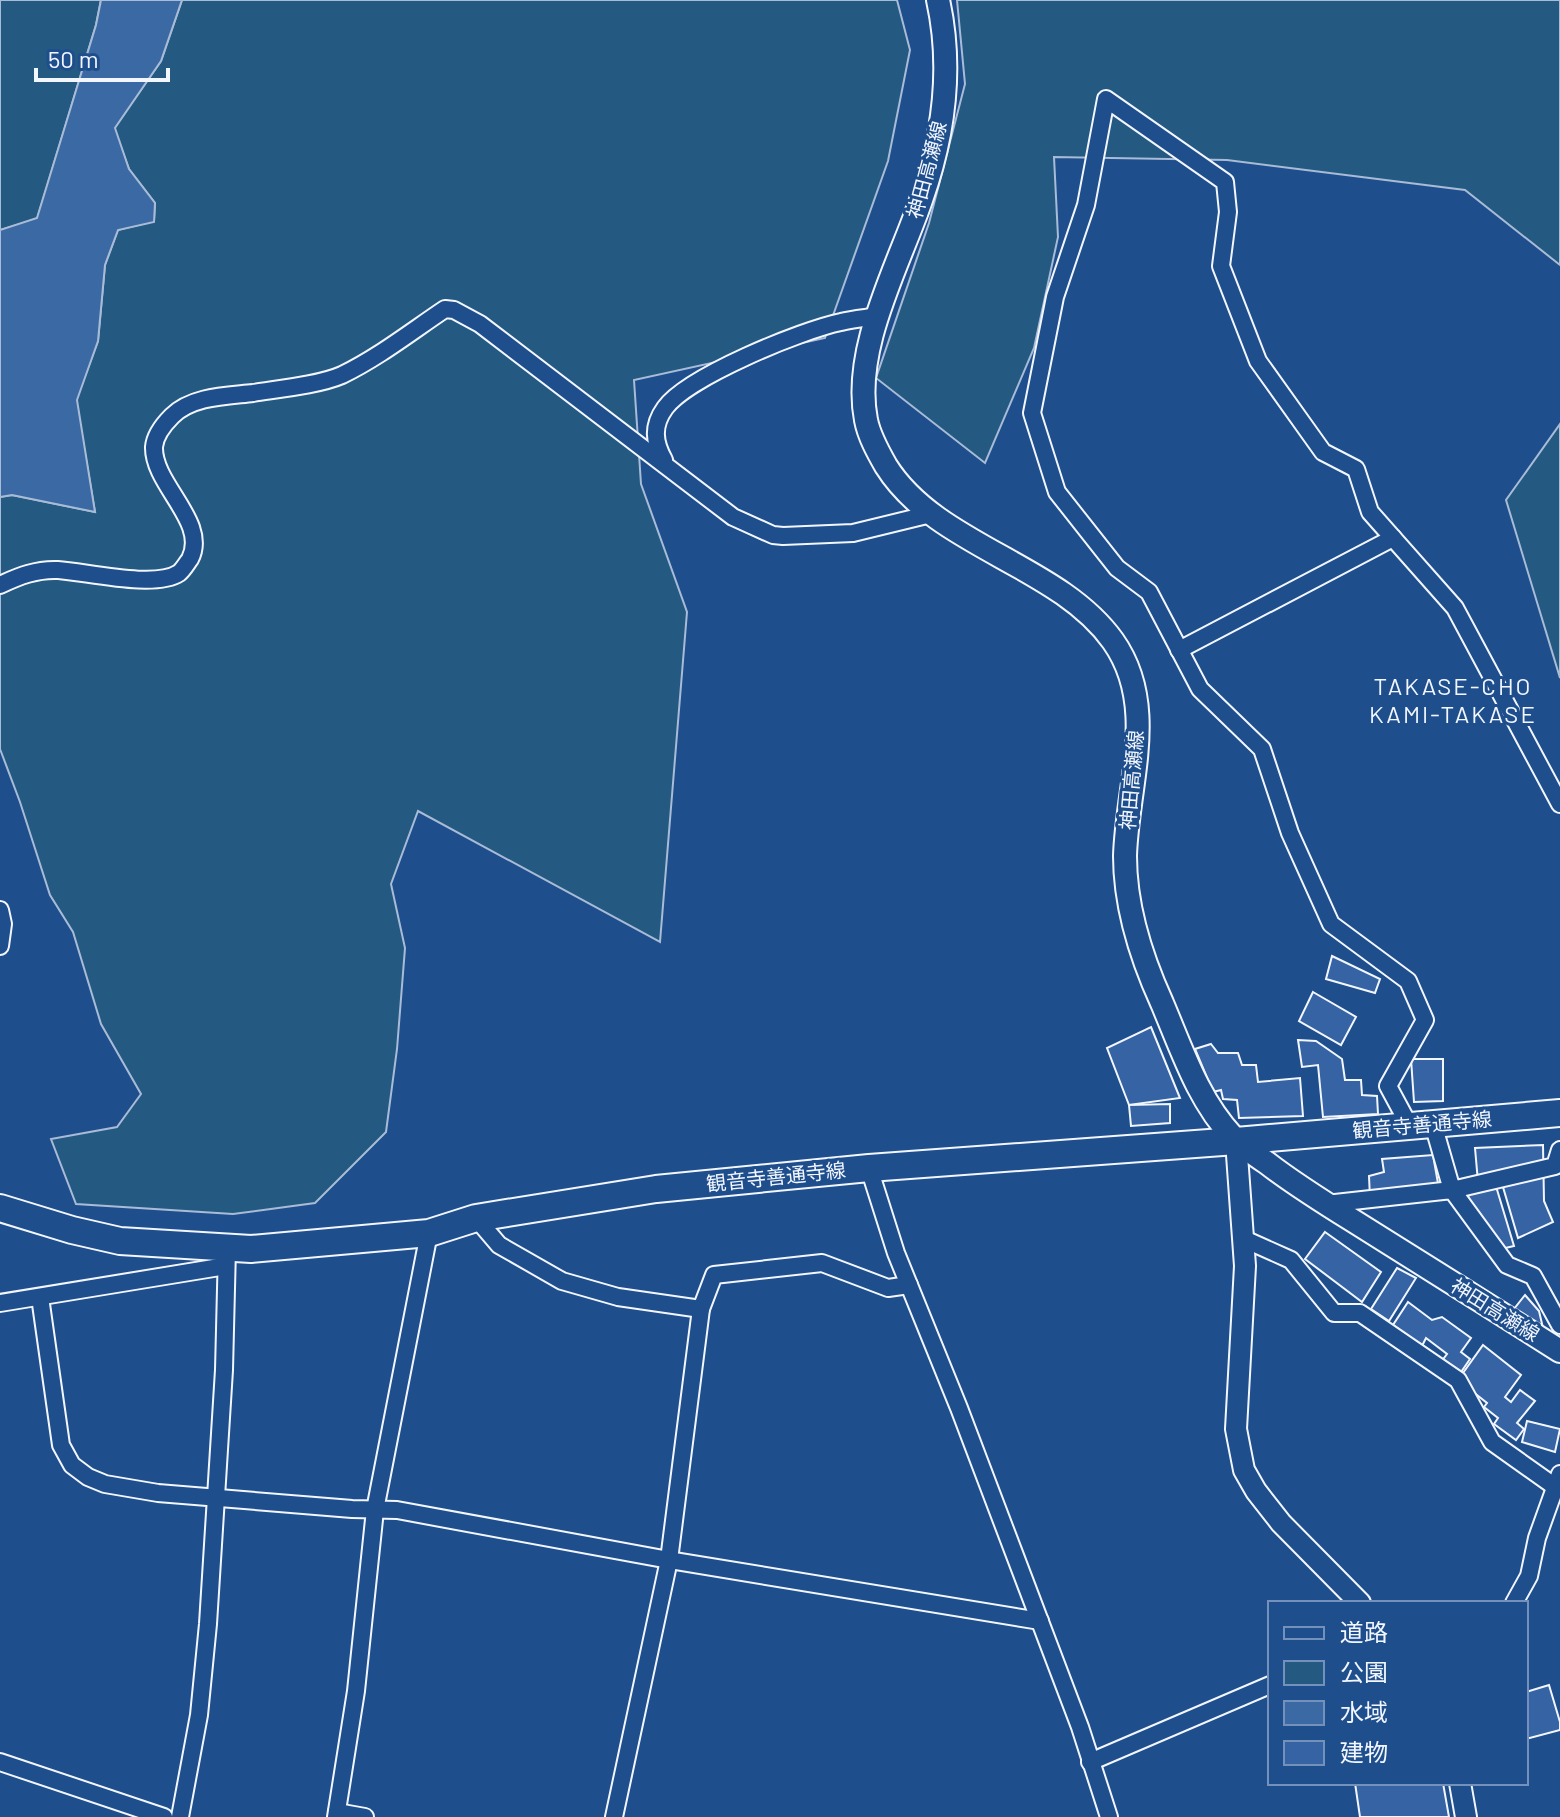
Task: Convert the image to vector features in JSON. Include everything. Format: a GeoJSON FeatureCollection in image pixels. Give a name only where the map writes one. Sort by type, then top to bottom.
{"type":"FeatureCollection","features":[{"type":"Feature","properties":{"kind":"main road","name":"神田高瀬線"},"geometry":{"type":"LineString","coordinates":[[938,0],[946,89],[941,125],[922,198],[870,341],[864,383],[866,421],[878,452],[896,482],[931,514],[1057,590],[1088,614],[1113,641],[1129,670],[1138,710],[1138,748],[1125,857],[1128,901],[1139,946],[1203,1097],[1236,1141],[1293,1183],[1560,1351]]}},
{"type":"Feature","properties":{"kind":"main road","name":"観音寺善通寺線"},"geometry":{"type":"LineString","coordinates":[[0,1208],[120,1241],[226,1257],[251,1249],[429,1233],[476,1218],[656,1189],[869,1168],[1560,1113]]}},
{"type":"Feature","properties":{"kind":"street"},"geometry":{"type":"LineString","coordinates":[[1560,804],[1455,608],[1370,512],[1356,469],[1323,452],[1258,361],[1221,266],[1228,212],[1225,182],[1106,99],[1086,205],[1055,297],[1032,413],[1057,492],[1117,568],[1149,592],[1200,689],[1262,749],[1290,833],[1331,924],[1408,981],[1425,1020],[1388,1086],[1421,1124],[1452,1190],[1507,1265],[1533,1276],[1560,1325]]}},
{"type":"Feature","properties":{"kind":"street"},"geometry":{"type":"LineString","coordinates":[[0,585],[24,573],[56,570],[139,579],[165,578],[180,573],[194,551],[194,537],[184,509],[159,473],[154,447],[157,435],[173,415],[186,405],[207,399],[295,387],[340,376],[445,309],[454,310],[480,324],[733,517],[773,535],[853,533],[931,514]]}},
{"type":"Feature","properties":{"kind":"street"},"geometry":{"type":"LineString","coordinates":[[666,465],[656,445],[657,424],[673,398],[706,377],[766,348],[839,322],[878,316]]}},
{"type":"Feature","properties":{"kind":"street"},"geometry":{"type":"LineString","coordinates":[[1179,650],[1393,538]]}},
{"type":"Feature","properties":{"kind":"street"},"geometry":{"type":"LineString","coordinates":[[0,910],[3,924],[0,946]]}},
{"type":"Feature","properties":{"kind":"street"},"geometry":{"type":"LineString","coordinates":[[1236,1141],[1245,1266],[1236,1429],[1244,1470],[1281,1523],[1358,1601]]}},
{"type":"Feature","properties":{"kind":"street"},"geometry":{"type":"LineString","coordinates":[[1326,1204],[1452,1190],[1555,1166],[1560,1150]]}},
{"type":"Feature","properties":{"kind":"street"},"geometry":{"type":"LineString","coordinates":[[869,1168],[896,1253],[1040,1621],[1080,1727],[1109,1817]]}},
{"type":"Feature","properties":{"kind":"street"},"geometry":{"type":"LineString","coordinates":[[476,1218],[499,1245],[562,1281],[618,1297],[701,1309]]}},
{"type":"Feature","properties":{"kind":"street"},"geometry":{"type":"LineString","coordinates":[[365,1817],[336,1815],[356,1691],[375,1510],[429,1233]]}},
{"type":"Feature","properties":{"kind":"street"},"geometry":{"type":"LineString","coordinates":[[1244,1239],[1291,1260],[1334,1313],[1360,1313],[1458,1380],[1492,1442],[1557,1480],[1537,1538],[1529,1576],[1515,1601]]}},
{"type":"Feature","properties":{"kind":"street"},"geometry":{"type":"LineString","coordinates":[[0,1303],[226,1257],[218,1497],[199,1715],[180,1817]]}},
{"type":"Feature","properties":{"kind":"street"},"geometry":{"type":"LineString","coordinates":[[614,1817],[669,1560],[701,1309],[714,1275],[822,1263],[888,1288],[909,1285]]}},
{"type":"Feature","properties":{"kind":"street"},"geometry":{"type":"LineString","coordinates":[[40,1297],[61,1445],[72,1465],[88,1477],[105,1484],[158,1493],[397,1510],[669,1560],[1040,1621]]}},
{"type":"Feature","properties":{"kind":"street"},"geometry":{"type":"LineString","coordinates":[[1090,1762],[1268,1686]]}},
{"type":"Feature","properties":{"kind":"street"},"geometry":{"type":"LineString","coordinates":[[0,1762],[164,1817]]}},
{"type":"Feature","properties":{"kind":"street"},"geometry":{"type":"LineString","coordinates":[[1460,1785],[1466,1817]]}},
{"type":"Feature","properties":{"kind":"green space"},"geometry":{"type":"Polygon","coordinates":[[[0,0],[101,0],[37,219],[0,230],[0,0]]]}},
{"type":"Feature","properties":{"kind":"green space"},"geometry":{"type":"Polygon","coordinates":[[[182,0],[897,0],[910,50],[888,161],[825,338],[634,380],[641,484],[687,612],[660,942],[418,811],[391,884],[405,948],[397,1049],[386,1132],[315,1203],[233,1214],[76,1204],[51,1139],[117,1127],[141,1094],[101,1024],[73,932],[50,895],[0,749],[0,497],[12,495],[95,512],[76,400],[98,341],[105,265],[118,230],[154,221],[155,203],[129,169],[114,128],[161,61],[182,0]]]}},
{"type":"Feature","properties":{"kind":"green space"},"geometry":{"type":"Polygon","coordinates":[[[957,0],[1560,0],[1560,265],[1465,190],[1227,160],[1054,157],[1058,237],[1034,348],[985,463],[876,378],[929,223],[965,84],[957,0]]]}},
{"type":"Feature","properties":{"kind":"green space"},"geometry":{"type":"Polygon","coordinates":[[[1560,424],[1560,678],[1506,500],[1560,424]]]}},
{"type":"Feature","properties":{"kind":"water"},"geometry":{"type":"Polygon","coordinates":[[[101,0],[182,0],[161,61],[115,128],[129,169],[155,203],[154,222],[118,230],[105,265],[98,341],[77,400],[95,512],[12,495],[0,497],[0,230],[37,218],[101,0]]]}},
{"type":"Feature","properties":{"kind":"building"},"geometry":{"type":"Polygon","coordinates":[[[1332,956],[1380,979],[1375,993],[1326,979],[1332,956]]]}},
{"type":"Feature","properties":{"kind":"building"},"geometry":{"type":"Polygon","coordinates":[[[1313,992],[1356,1017],[1341,1045],[1299,1021],[1313,992]]]}},
{"type":"Feature","properties":{"kind":"building"},"geometry":{"type":"Polygon","coordinates":[[[1151,1027],[1180,1098],[1129,1105],[1107,1048],[1151,1027]]]}},
{"type":"Feature","properties":{"kind":"building"},"geometry":{"type":"Polygon","coordinates":[[[1298,1040],[1316,1041],[1342,1059],[1345,1080],[1361,1080],[1362,1095],[1377,1096],[1378,1114],[1323,1117],[1318,1065],[1302,1067],[1298,1040]]]}},
{"type":"Feature","properties":{"kind":"building"},"geometry":{"type":"Polygon","coordinates":[[[1211,1044],[1218,1053],[1238,1053],[1242,1065],[1256,1065],[1258,1082],[1300,1078],[1303,1116],[1239,1118],[1237,1100],[1223,1099],[1221,1090],[1213,1092],[1195,1049],[1211,1044]]]}},
{"type":"Feature","properties":{"kind":"building"},"geometry":{"type":"Polygon","coordinates":[[[1411,1059],[1443,1059],[1443,1101],[1414,1102],[1411,1059]]]}},
{"type":"Feature","properties":{"kind":"building"},"geometry":{"type":"Polygon","coordinates":[[[1170,1104],[1170,1123],[1131,1126],[1129,1105],[1170,1104]]]}},
{"type":"Feature","properties":{"kind":"building"},"geometry":{"type":"Polygon","coordinates":[[[1543,1145],[1544,1201],[1553,1222],[1518,1238],[1503,1187],[1507,1179],[1478,1182],[1475,1148],[1543,1145]]]}},
{"type":"Feature","properties":{"kind":"building"},"geometry":{"type":"Polygon","coordinates":[[[1433,1155],[1439,1189],[1370,1198],[1369,1176],[1384,1172],[1382,1159],[1433,1155]]]}},
{"type":"Feature","properties":{"kind":"building"},"geometry":{"type":"Polygon","coordinates":[[[1495,1183],[1514,1246],[1488,1252],[1467,1193],[1495,1183]]]}},
{"type":"Feature","properties":{"kind":"building"},"geometry":{"type":"Polygon","coordinates":[[[1325,1232],[1381,1272],[1362,1302],[1305,1259],[1325,1232]]]}},
{"type":"Feature","properties":{"kind":"building"},"geometry":{"type":"Polygon","coordinates":[[[1397,1268],[1416,1278],[1389,1321],[1371,1309],[1397,1268]]]}},
{"type":"Feature","properties":{"kind":"building"},"geometry":{"type":"Polygon","coordinates":[[[1525,1295],[1539,1311],[1543,1328],[1514,1309],[1525,1295]]]}},
{"type":"Feature","properties":{"kind":"building"},"geometry":{"type":"Polygon","coordinates":[[[1408,1302],[1432,1320],[1442,1317],[1471,1338],[1461,1352],[1470,1359],[1459,1375],[1441,1362],[1447,1354],[1426,1338],[1422,1346],[1393,1325],[1408,1302]]]}},
{"type":"Feature","properties":{"kind":"building"},"geometry":{"type":"Polygon","coordinates":[[[1483,1345],[1521,1375],[1505,1397],[1511,1402],[1520,1390],[1535,1401],[1517,1423],[1524,1429],[1516,1440],[1494,1424],[1498,1418],[1484,1407],[1487,1403],[1458,1380],[1483,1345]]]}},
{"type":"Feature","properties":{"kind":"building"},"geometry":{"type":"Polygon","coordinates":[[[1527,1421],[1560,1429],[1555,1452],[1522,1442],[1527,1421]]]}},
{"type":"Feature","properties":{"kind":"building"},"geometry":{"type":"Polygon","coordinates":[[[1549,1685],[1560,1730],[1528,1738],[1528,1691],[1549,1685]]]}},
{"type":"Feature","properties":{"kind":"building"},"geometry":{"type":"Polygon","coordinates":[[[1355,1785],[1443,1785],[1449,1817],[1360,1817],[1355,1785]]]}},
{"type":"Feature","properties":{"kind":"district","name":"TAKASE-CHO KAMI-TAKASE"},"geometry":{"type":"Point","coordinates":[1453,701]}}]}
